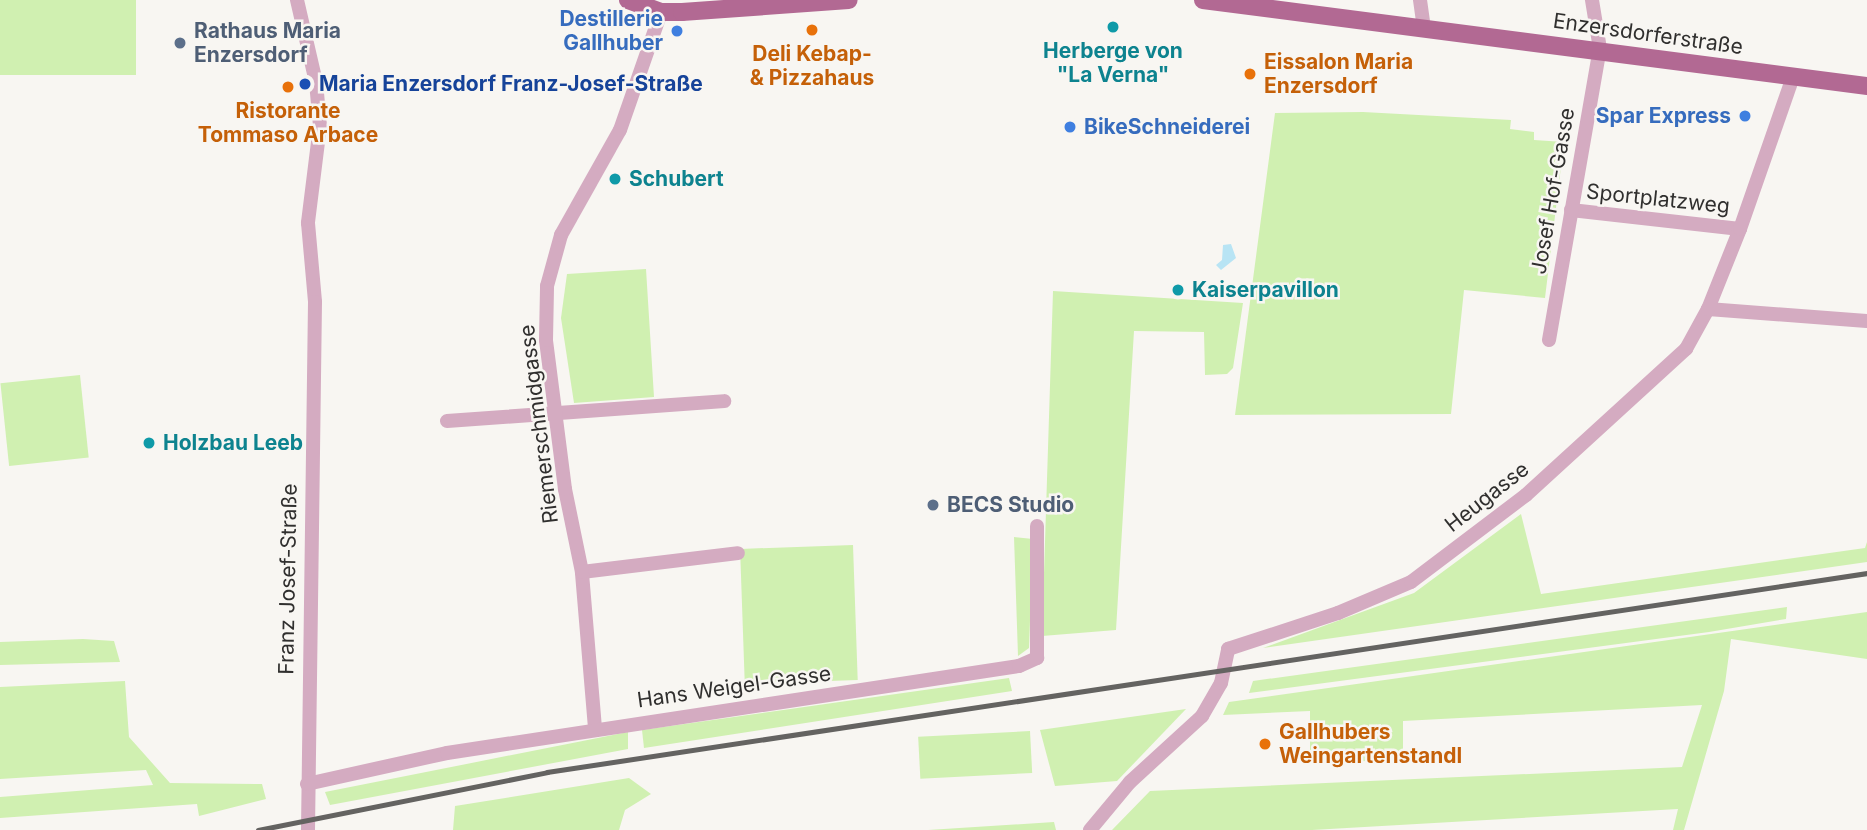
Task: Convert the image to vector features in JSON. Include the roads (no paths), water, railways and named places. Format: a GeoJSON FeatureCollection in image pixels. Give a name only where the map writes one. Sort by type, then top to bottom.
{"type":"FeatureCollection","features":[{"type":"Feature","properties":{"kind":"main road"},"geometry":{"type":"LineString","coordinates":[[628,0],[661,12],[849,0]]}},
{"type":"Feature","properties":{"kind":"main road","name":"Enzersdorferstraße"},"geometry":{"type":"LineString","coordinates":[[1203,0],[1600,49],[1867,86]]}},
{"type":"Feature","properties":{"kind":"street","name":"Franz Josef-Straße"},"geometry":{"type":"LineString","coordinates":[[297,0],[316,82],[320,126],[308,223],[315,302],[308,830]]}},
{"type":"Feature","properties":{"kind":"street"},"geometry":{"type":"LineString","coordinates":[[1420,0],[1423,29]]}},
{"type":"Feature","properties":{"kind":"street","name":"Josef Hof-Gasse"},"geometry":{"type":"LineString","coordinates":[[1549,340],[1600,49],[1592,0]]}},
{"type":"Feature","properties":{"kind":"street","name":"Riemerschmidgasse"},"geometry":{"type":"LineString","coordinates":[[595,729],[582,572],[565,489],[546,340],[551,258],[620,130],[661,12]]}},
{"type":"Feature","properties":{"kind":"street","name":"Heugasse"},"geometry":{"type":"LineString","coordinates":[[1090,830],[1130,782],[1202,716],[1221,682],[1228,649],[1338,613],[1411,582],[1526,495],[1685,349],[1708,309],[1740,229],[1793,77]]}},
{"type":"Feature","properties":{"kind":"street","name":"Sportplatzweg"},"geometry":{"type":"LineString","coordinates":[[1571,210],[1740,229]]}},
{"type":"Feature","properties":{"kind":"street"},"geometry":{"type":"LineString","coordinates":[[1708,309],[1867,321]]}},
{"type":"Feature","properties":{"kind":"street"},"geometry":{"type":"LineString","coordinates":[[447,421],[724,401]]}},
{"type":"Feature","properties":{"kind":"street","name":"Hans Weigel-Gasse"},"geometry":{"type":"LineString","coordinates":[[307,784],[447,753],[1028,663],[1037,659],[1037,526]]}},
{"type":"Feature","properties":{"kind":"street"},"geometry":{"type":"LineString","coordinates":[[582,572],[738,553]]}},
{"type":"Feature","properties":{"kind":"water"},"geometry":{"type":"Polygon","coordinates":[[[1231,244],[1236,258],[1221,270],[1216,265],[1222,260],[1223,245],[1231,244]]]}},
{"type":"Feature","properties":{"kind":"railway"},"geometry":{"type":"LineString","coordinates":[[258,830],[547,772],[1867,573]]}},
{"type":"Feature","properties":{"kind":"place","name":"Herberge von \"La Verna\""},"geometry":{"type":"Point","coordinates":[1113,27]}},
{"type":"Feature","properties":{"kind":"place","name":"Deli Kebap- & Pizzahaus"},"geometry":{"type":"Point","coordinates":[812,30]}},
{"type":"Feature","properties":{"kind":"place","name":"Destillerie Gallhuber"},"geometry":{"type":"Point","coordinates":[677,31]}},
{"type":"Feature","properties":{"kind":"place","name":"Rathaus Maria Enzersdorf"},"geometry":{"type":"Point","coordinates":[180,43]}},
{"type":"Feature","properties":{"kind":"place","name":"Eissalon Maria Enzersdorf"},"geometry":{"type":"Point","coordinates":[1250,74]}},
{"type":"Feature","properties":{"kind":"place","name":"Maria Enzersdorf Franz-Josef-Straße"},"geometry":{"type":"Point","coordinates":[305,84]}},
{"type":"Feature","properties":{"kind":"place","name":"Ristorante Tommaso Arbace"},"geometry":{"type":"Point","coordinates":[288,87]}},
{"type":"Feature","properties":{"kind":"place","name":"Spar Express"},"geometry":{"type":"Point","coordinates":[1745,116]}},
{"type":"Feature","properties":{"kind":"place","name":"BikeSchneiderei"},"geometry":{"type":"Point","coordinates":[1070,127]}},
{"type":"Feature","properties":{"kind":"place","name":"Schubert"},"geometry":{"type":"Point","coordinates":[615,179]}},
{"type":"Feature","properties":{"kind":"place","name":"Kaiserpavillon"},"geometry":{"type":"Point","coordinates":[1178,290]}},
{"type":"Feature","properties":{"kind":"place","name":"Holzbau Leeb"},"geometry":{"type":"Point","coordinates":[149,443]}},
{"type":"Feature","properties":{"kind":"place","name":"BECS Studio"},"geometry":{"type":"Point","coordinates":[933,505]}},
{"type":"Feature","properties":{"kind":"place","name":"Gallhubers Weingartenstandl"},"geometry":{"type":"Point","coordinates":[1265,744]}}]}
